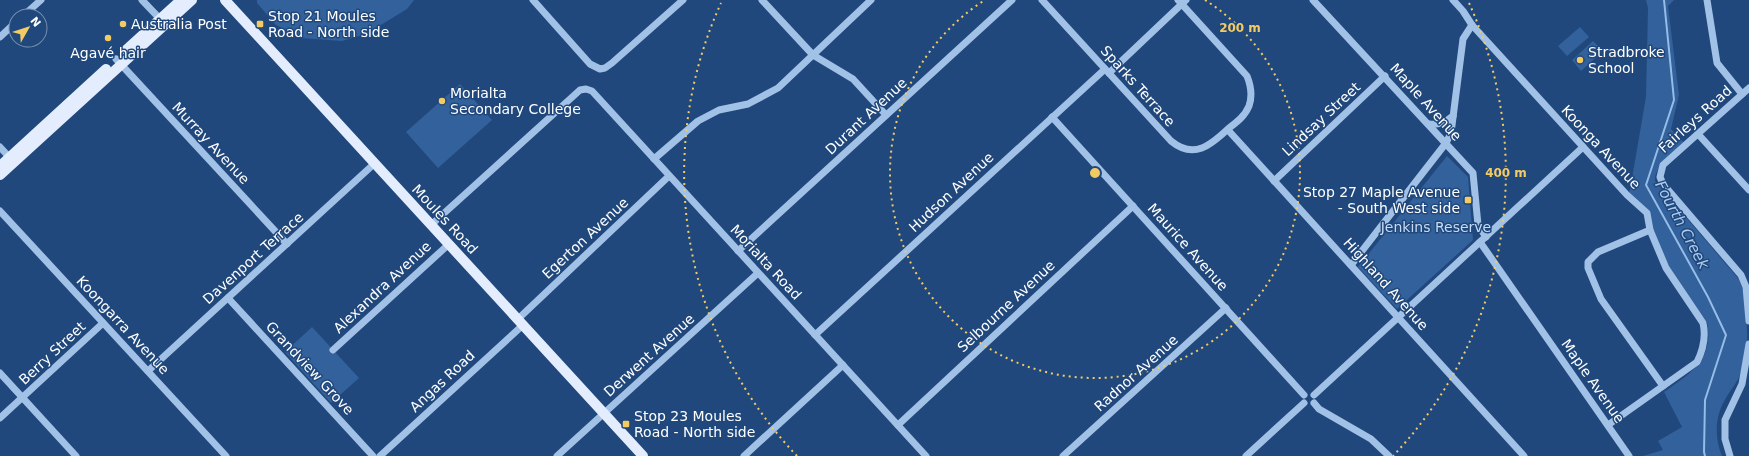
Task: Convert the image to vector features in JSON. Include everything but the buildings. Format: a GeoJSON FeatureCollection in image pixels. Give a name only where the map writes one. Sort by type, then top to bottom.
{"type":"FeatureCollection","features":[{"type":"Feature","properties":{"kind":"main road"},"geometry":{"type":"LineString","coordinates":[[0,175],[12,160],[162,22],[181,0]]}},
{"type":"Feature","properties":{"kind":"main road"},"geometry":{"type":"LineString","coordinates":[[162,22],[192,0]]}},
{"type":"Feature","properties":{"kind":"main road","name":"Moules Road"},"geometry":{"type":"LineString","coordinates":[[225,0],[643,456]]}},
{"type":"Feature","properties":{"kind":"main road"},"geometry":{"type":"LineString","coordinates":[[0,166],[12,160]]}},
{"type":"Feature","properties":{"kind":"street"},"geometry":{"type":"LineString","coordinates":[[32,8],[41,0]]}},
{"type":"Feature","properties":{"kind":"street"},"geometry":{"type":"LineString","coordinates":[[142,0],[162,22]]}},
{"type":"Feature","properties":{"kind":"street"},"geometry":{"type":"LineString","coordinates":[[533,0],[590,64],[600,69],[605,68],[612,63],[682,0]]}},
{"type":"Feature","properties":{"kind":"street"},"geometry":{"type":"LineString","coordinates":[[762,0],[813,55],[853,79],[886,115]]}},
{"type":"Feature","properties":{"kind":"street"},"geometry":{"type":"LineString","coordinates":[[654,159],[698,121],[719,110],[748,104],[778,88],[872,0]]}},
{"type":"Feature","properties":{"kind":"street","name":"Durant Avenue"},"geometry":{"type":"LineString","coordinates":[[738,251],[1012,0]]}},
{"type":"Feature","properties":{"kind":"street","name":"Sparks Terrace"},"geometry":{"type":"LineString","coordinates":[[1042,0],[1177,146],[1184,149],[1194,150],[1212,144],[1246,113],[1252,95],[1251,86],[1247,76],[1182,1]]}},
{"type":"Feature","properties":{"kind":"street","name":"Maple Avenue"},"geometry":{"type":"LineString","coordinates":[[1314,0],[1473,173],[1478,226],[1486,237]]}},
{"type":"Feature","properties":{"kind":"street","name":"Koonga Avenue"},"geometry":{"type":"LineString","coordinates":[[1453,0],[1472,25],[1627,195],[1646,213],[1650,230],[1666,268],[1703,323],[1705,333],[1697,362],[1608,425]]}},
{"type":"Feature","properties":{"kind":"street"},"geometry":{"type":"LineString","coordinates":[[1709,0],[1717,63],[1742,94]]}},
{"type":"Feature","properties":{"kind":"street","name":"Hudson Avenue"},"geometry":{"type":"LineString","coordinates":[[815,335],[1052,117],[1107,71],[1182,1]]}},
{"type":"Feature","properties":{"kind":"street"},"geometry":{"type":"LineString","coordinates":[[1351,265],[1446,143],[1451,133],[1463,39],[1472,25]]}},
{"type":"Feature","properties":{"kind":"street"},"geometry":{"type":"LineString","coordinates":[[0,37],[8,30]]}},
{"type":"Feature","properties":{"kind":"street","name":"Murray Avenue"},"geometry":{"type":"LineString","coordinates":[[119,62],[287,244]]}},
{"type":"Feature","properties":{"kind":"street","name":"Lindsay Street"},"geometry":{"type":"LineString","coordinates":[[1274,180],[1385,76]]}},
{"type":"Feature","properties":{"kind":"street","name":"Fairleys Road"},"geometry":{"type":"LineString","coordinates":[[1747,287],[1741,275],[1663,184],[1660,177],[1663,165],[1749,88]]}},
{"type":"Feature","properties":{"kind":"street","name":"Morialta Road"},"geometry":{"type":"LineString","coordinates":[[431,225],[580,90],[586,89],[592,91],[926,456]]}},
{"type":"Feature","properties":{"kind":"street"},"geometry":{"type":"LineString","coordinates":[[1429,124],[1439,125],[1448,121],[1453,116]]}},
{"type":"Feature","properties":{"kind":"street","name":"Maurice Avenue"},"geometry":{"type":"LineString","coordinates":[[1052,117],[1304,395]]}},
{"type":"Feature","properties":{"kind":"street","name":"Highland Avenue"},"geometry":{"type":"LineString","coordinates":[[1228,130],[1524,456]]}},
{"type":"Feature","properties":{"kind":"street"},"geometry":{"type":"LineString","coordinates":[[1698,134],[1749,190]]}},
{"type":"Feature","properties":{"kind":"street"},"geometry":{"type":"LineString","coordinates":[[0,147],[12,160]]}},
{"type":"Feature","properties":{"kind":"street"},"geometry":{"type":"LineString","coordinates":[[1314,395],[1583,147]]}},
{"type":"Feature","properties":{"kind":"street","name":"Davenport Terrace"},"geometry":{"type":"LineString","coordinates":[[148,371],[375,163]]}},
{"type":"Feature","properties":{"kind":"street","name":"Egerton Avenue"},"geometry":{"type":"LineString","coordinates":[[520,322],[669,176]]}},
{"type":"Feature","properties":{"kind":"street","name":"Selbourne Avenue"},"geometry":{"type":"LineString","coordinates":[[898,424],[1133,206]]}},
{"type":"Feature","properties":{"kind":"street","name":"Koongarra Avenue"},"geometry":{"type":"LineString","coordinates":[[0,211],[226,456]]}},
{"type":"Feature","properties":{"kind":"street"},"geometry":{"type":"LineString","coordinates":[[1650,230],[1598,252],[1588,262],[1588,268],[1601,299],[1663,386]]}},
{"type":"Feature","properties":{"kind":"street","name":"Maple Avenue"},"geometry":{"type":"LineString","coordinates":[[1480,242],[1629,456]]}},
{"type":"Feature","properties":{"kind":"street","name":"Alexandra Avenue"},"geometry":{"type":"LineString","coordinates":[[333,350],[448,244]]}},
{"type":"Feature","properties":{"kind":"street","name":"Derwent Avenue"},"geometry":{"type":"LineString","coordinates":[[557,456],[758,273]]}},
{"type":"Feature","properties":{"kind":"street"},"geometry":{"type":"LineString","coordinates":[[1747,287],[1749,321]]}},
{"type":"Feature","properties":{"kind":"street","name":"Grandview Grove"},"geometry":{"type":"LineString","coordinates":[[228,298],[373,456]]}},
{"type":"Feature","properties":{"kind":"street","name":"Radnor Avenue"},"geometry":{"type":"LineString","coordinates":[[1064,456],[1226,308]]}},
{"type":"Feature","properties":{"kind":"street","name":"Angas Road"},"geometry":{"type":"LineString","coordinates":[[380,456],[520,322]]}},
{"type":"Feature","properties":{"kind":"street","name":"Berry Street"},"geometry":{"type":"LineString","coordinates":[[0,418],[103,323]]}},
{"type":"Feature","properties":{"kind":"street"},"geometry":{"type":"LineString","coordinates":[[1730,456],[1725,438],[1725,420],[1742,384],[1749,344]]}},
{"type":"Feature","properties":{"kind":"street"},"geometry":{"type":"LineString","coordinates":[[744,456],[843,365]]}},
{"type":"Feature","properties":{"kind":"street"},"geometry":{"type":"LineString","coordinates":[[0,373],[76,456]]}},
{"type":"Feature","properties":{"kind":"street"},"geometry":{"type":"LineString","coordinates":[[1304,403],[1302,400],[1304,395],[1310,393],[1314,395]]}},
{"type":"Feature","properties":{"kind":"street"},"geometry":{"type":"LineString","coordinates":[[1314,395],[1314,403],[1319,409],[1371,439],[1389,456]]}},
{"type":"Feature","properties":{"kind":"street"},"geometry":{"type":"LineString","coordinates":[[1304,403],[1308,405],[1314,403]]}},
{"type":"Feature","properties":{"kind":"street"},"geometry":{"type":"LineString","coordinates":[[1246,456],[1304,403]]}},
{"type":"Feature","properties":{"kind":"green space"},"geometry":{"type":"Polygon","coordinates":[[[257,0],[414,0],[407,9],[366,34],[342,41],[301,38],[276,25],[257,3],[257,0]]]}},
{"type":"Feature","properties":{"kind":"green space"},"geometry":{"type":"Polygon","coordinates":[[[1646,0],[1674,0],[1668,6],[1679,95],[1671,129],[1685,144],[1661,165],[1655,181],[1737,277],[1743,292],[1747,325],[1747,349],[1740,376],[1722,405],[1718,419],[1717,434],[1719,449],[1722,456],[1643,456],[1663,450],[1658,441],[1682,427],[1664,392],[1691,372],[1698,364],[1704,356],[1708,335],[1707,322],[1666,268],[1646,213],[1627,195],[1630,190],[1646,97],[1648,8],[1646,0]]]}},
{"type":"Feature","properties":{"kind":"green space"},"geometry":{"type":"Polygon","coordinates":[[[1580,27],[1589,37],[1567,56],[1558,46],[1580,27]]]}},
{"type":"Feature","properties":{"kind":"green space"},"geometry":{"type":"Polygon","coordinates":[[[1593,41],[1603,51],[1581,71],[1572,60],[1593,41]]]}},
{"type":"Feature","properties":{"kind":"green space"},"geometry":{"type":"Polygon","coordinates":[[[460,84],[492,120],[438,168],[406,132],[460,84]]]}},
{"type":"Feature","properties":{"kind":"green space","name":"Jenkins Reserve"},"geometry":{"type":"Polygon","coordinates":[[[1447,156],[1468,177],[1473,240],[1397,309],[1358,267],[1447,156]]]}},
{"type":"Feature","properties":{"kind":"green space"},"geometry":{"type":"Polygon","coordinates":[[[312,327],[359,378],[331,403],[285,352],[312,327]]]}},
{"type":"Feature","properties":{"kind":"waterway","name":"Fourth Creek"},"geometry":{"type":"LineString","coordinates":[[1664,0],[1674,100],[1646,185],[1708,297],[1726,335],[1705,400],[1705,456]]}},
{"type":"Feature","properties":{"kind":"place","name":"Australia Post"},"geometry":{"type":"Point","coordinates":[123,24]}},
{"type":"Feature","properties":{"kind":"place","name":"Stop 21 Moules Road - North side"},"geometry":{"type":"Point","coordinates":[260,24]}},
{"type":"Feature","properties":{"kind":"place","name":"Agavé hair"},"geometry":{"type":"Point","coordinates":[108,38]}},
{"type":"Feature","properties":{"kind":"place","name":"Stradbroke School"},"geometry":{"type":"Point","coordinates":[1580,60]}},
{"type":"Feature","properties":{"kind":"place","name":"Morialta Secondary College"},"geometry":{"type":"Point","coordinates":[442,101]}},
{"type":"Feature","properties":{"kind":"place","name":"Stop 27 Maple Avenue - South West side"},"geometry":{"type":"Point","coordinates":[1468,200]}},
{"type":"Feature","properties":{"kind":"place","name":"Stop 23 Moules Road - North side"},"geometry":{"type":"Point","coordinates":[626,424]}}]}
